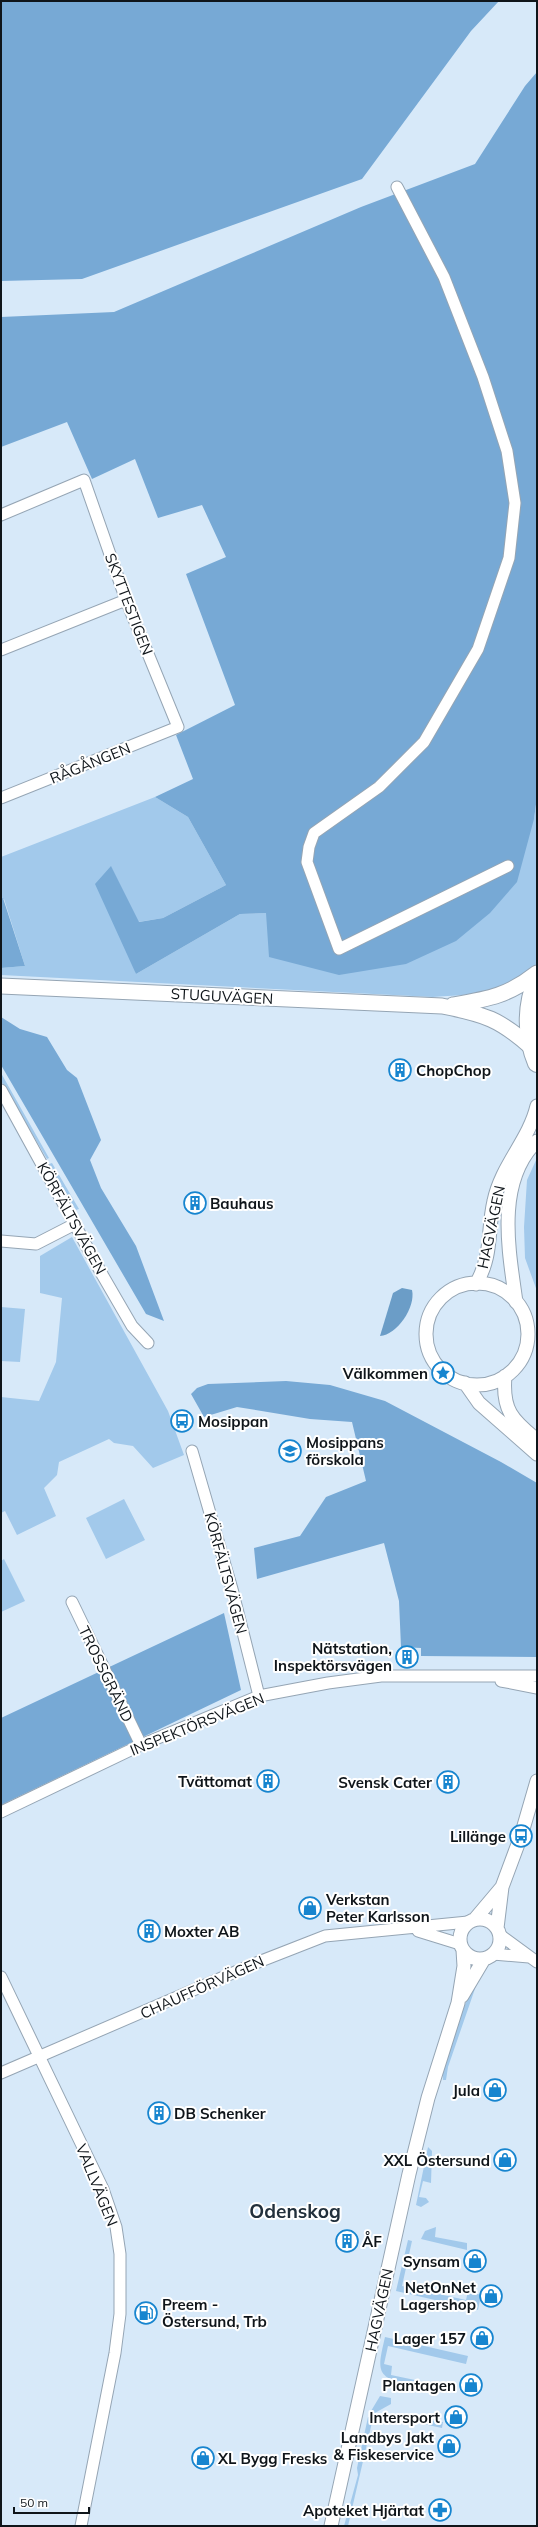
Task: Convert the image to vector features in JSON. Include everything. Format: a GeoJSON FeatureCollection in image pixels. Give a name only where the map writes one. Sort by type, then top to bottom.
{"type":"FeatureCollection","features":[{"type":"Feature","properties":{"kind":"highway"},"geometry":{"type":"LineString","coordinates":[[534,1055],[530,1008],[537,980]]}},
{"type":"Feature","properties":{"kind":"main road","name":"STUGUVÄGEN"},"geometry":{"type":"LineString","coordinates":[[442,1006],[493,998],[511,991],[537,973]]}},
{"type":"Feature","properties":{"kind":"main road","name":"STUGUVÄGEN"},"geometry":{"type":"LineString","coordinates":[[1,986],[442,1006],[488,1016],[503,1023],[534,1055]]}},
{"type":"Feature","properties":{"kind":"street"},"geometry":{"type":"LineString","coordinates":[[397,187],[444,277],[484,377],[508,452],[515,503],[509,558],[478,649],[424,742],[379,787],[314,833],[309,847],[307,862],[339,949],[508,866]]}},
{"type":"Feature","properties":{"kind":"street","name":"SKYTTESTIGEN"},"geometry":{"type":"LineString","coordinates":[[1,515],[84,480],[126,600],[178,727]]}},
{"type":"Feature","properties":{"kind":"street"},"geometry":{"type":"LineString","coordinates":[[1,650],[126,600]]}},
{"type":"Feature","properties":{"kind":"street","name":"RÅGÅNGEN"},"geometry":{"type":"LineString","coordinates":[[1,798],[178,727]]}},
{"type":"Feature","properties":{"kind":"street","name":"KÖRFÄLTSVÄGEN"},"geometry":{"type":"LineString","coordinates":[[1,1090],[132,1326],[148,1343]]}},
{"type":"Feature","properties":{"kind":"street","name":"HAGVÄGEN"},"geometry":{"type":"LineString","coordinates":[[476,1284],[489,1254],[494,1201],[504,1170],[531,1126],[537,1106]]}},
{"type":"Feature","properties":{"kind":"street","name":"HAGVÄGEN"},"geometry":{"type":"LineString","coordinates":[[516,1302],[508,1210],[513,1185],[523,1160],[537,1141]]}},
{"type":"Feature","properties":{"kind":"street"},"geometry":{"type":"LineString","coordinates":[[1,1241],[36,1244],[75,1224]]}},
{"type":"Feature","properties":{"kind":"street"},"geometry":{"type":"LineString","coordinates":[[476,1284],[500,1289],[516,1302],[525,1318],[527,1338],[522,1358],[505,1376],[484,1384],[465,1383],[451,1377],[434,1362],[427,1344],[426,1331],[431,1312],[441,1298],[453,1289],[476,1284]]}},
{"type":"Feature","properties":{"kind":"street"},"geometry":{"type":"LineString","coordinates":[[505,1376],[503,1395],[508,1409],[520,1426],[537,1440]]}},
{"type":"Feature","properties":{"kind":"street"},"geometry":{"type":"LineString","coordinates":[[465,1383],[479,1403],[537,1454]]}},
{"type":"Feature","properties":{"kind":"street","name":"KÖRFÄLTSVÄGEN"},"geometry":{"type":"LineString","coordinates":[[192,1451],[232,1590],[259,1696]]}},
{"type":"Feature","properties":{"kind":"street","name":"TROSSGRÄND"},"geometry":{"type":"LineString","coordinates":[[72,1602],[141,1745]]}},
{"type":"Feature","properties":{"kind":"street","name":"INSPEKTÖRSVÄGEN"},"geometry":{"type":"LineString","coordinates":[[1,1812],[141,1745],[259,1696],[328,1683],[381,1676],[537,1676]]}},
{"type":"Feature","properties":{"kind":"street","name":"INSPEKTÖRSVÄGEN"},"geometry":{"type":"LineString","coordinates":[[477,1676],[537,1688]]}},
{"type":"Feature","properties":{"kind":"street"},"geometry":{"type":"LineString","coordinates":[[488,1957],[499,1946],[498,1931],[502,1887],[521,1836],[537,1781]]}},
{"type":"Feature","properties":{"kind":"street"},"geometry":{"type":"LineString","coordinates":[[502,1887],[460,1933],[462,1947],[473,1958],[488,1957],[533,1959]]}},
{"type":"Feature","properties":{"kind":"street"},"geometry":{"type":"LineString","coordinates":[[472,1920],[489,1920],[498,1931],[533,1959]]}},
{"type":"Feature","properties":{"kind":"street","name":"CHAUFFÖRVÄGEN"},"geometry":{"type":"LineString","coordinates":[[1,2073],[256,1963],[325,1936],[410,1929],[472,1920]]}},
{"type":"Feature","properties":{"kind":"street","name":"CHAUFFÖRVÄGEN"},"geometry":{"type":"LineString","coordinates":[[410,1929],[462,1947]]}},
{"type":"Feature","properties":{"kind":"street","name":"HAGVÄGEN"},"geometry":{"type":"LineString","coordinates":[[331,2526],[409,2174],[428,2098],[458,2003],[464,1966],[462,1947]]}},
{"type":"Feature","properties":{"kind":"street","name":"HAGVÄGEN"},"geometry":{"type":"LineString","coordinates":[[458,2003],[488,1957]]}},
{"type":"Feature","properties":{"kind":"street","name":"VALLVÄGEN"},"geometry":{"type":"LineString","coordinates":[[1,1977],[38,2058],[102,2190],[116,2227],[120,2254],[120,2307],[115,2353],[81,2526]]}},
{"type":"Feature","properties":{"kind":"shaded area"},"geometry":{"type":"Polygon","coordinates":[[[1,1],[499,1],[471,31],[362,179],[82,279],[1,281],[1,1]]]}},
{"type":"Feature","properties":{"kind":"shaded area"},"geometry":{"type":"Polygon","coordinates":[[[537,72],[537,797],[534,819],[517,882],[490,913],[456,941],[406,964],[339,975],[269,957],[266,913],[240,914],[136,974],[95,884],[111,866],[139,922],[163,918],[226,885],[188,817],[155,797],[193,779],[176,735],[235,705],[186,574],[226,557],[202,505],[158,518],[135,459],[92,479],[67,422],[1,447],[1,317],[114,312],[361,207],[475,164],[525,86],[537,72]]]}},
{"type":"Feature","properties":{"kind":"shaded area"},"geometry":{"type":"Polygon","coordinates":[[[155,797],[188,817],[226,885],[163,918],[138,922],[111,867],[136,974],[240,914],[266,913],[534,819],[537,797],[537,965],[527,975],[515,983],[490,992],[433,997],[1,975],[1,968],[25,966],[4,899],[1,899],[1,857],[155,797]]]}},
{"type":"Feature","properties":{"kind":"shaded area"},"geometry":{"type":"Polygon","coordinates":[[[3,898],[25,966],[1,968],[1,899],[3,898]]]}},
{"type":"Feature","properties":{"kind":"shaded area"},"geometry":{"type":"Polygon","coordinates":[[[1,1017],[20,1029],[47,1037],[67,1070],[77,1078],[101,1140],[90,1160],[101,1188],[136,1246],[164,1321],[146,1314],[1,1065],[1,1017]]]}},
{"type":"Feature","properties":{"kind":"shaded area"},"geometry":{"type":"Polygon","coordinates":[[[1,1073],[49,1158],[47,1159],[1,1081],[1,1073]]]}},
{"type":"Feature","properties":{"kind":"shaded area"},"geometry":{"type":"Polygon","coordinates":[[[537,1158],[537,1291],[525,1258],[524,1227],[527,1180],[537,1158]]]}},
{"type":"Feature","properties":{"kind":"shaded area"},"geometry":{"type":"Polygon","coordinates":[[[52,1163],[79,1209],[76,1210],[49,1164],[52,1163]]]}},
{"type":"Feature","properties":{"kind":"shaded area"},"geometry":{"type":"Polygon","coordinates":[[[72,1237],[168,1411],[184,1455],[153,1468],[133,1446],[114,1443],[109,1439],[59,1462],[57,1475],[44,1488],[56,1516],[17,1535],[5,1511],[1,1513],[1,1397],[39,1401],[56,1362],[62,1298],[40,1293],[40,1256],[72,1237]]]}},
{"type":"Feature","properties":{"kind":"shaded area"},"geometry":{"type":"Polygon","coordinates":[[[402,1288],[412,1290],[411,1304],[408,1312],[393,1331],[380,1336],[393,1293],[402,1288]]]}},
{"type":"Feature","properties":{"kind":"shaded area"},"geometry":{"type":"Polygon","coordinates":[[[1,1307],[25,1309],[20,1362],[1,1361],[1,1307]]]}},
{"type":"Feature","properties":{"kind":"shaded area"},"geometry":{"type":"Polygon","coordinates":[[[286,1381],[330,1385],[385,1401],[501,1462],[537,1483],[537,1657],[421,1656],[421,1648],[401,1647],[399,1601],[384,1543],[257,1579],[254,1548],[300,1536],[326,1497],[366,1481],[352,1422],[310,1419],[237,1407],[204,1417],[191,1394],[197,1388],[208,1384],[286,1381]]]}},
{"type":"Feature","properties":{"kind":"shaded area"},"geometry":{"type":"Polygon","coordinates":[[[124,1499],[145,1540],[106,1559],[86,1518],[124,1499]]]}},
{"type":"Feature","properties":{"kind":"shaded area"},"geometry":{"type":"Polygon","coordinates":[[[4,1559],[25,1601],[1,1612],[1,1561],[4,1559]]]}},
{"type":"Feature","properties":{"kind":"shaded area"},"geometry":{"type":"Polygon","coordinates":[[[224,1613],[241,1690],[1,1805],[1,1718],[224,1613]]]}},
{"type":"Feature","properties":{"kind":"shaded area"},"geometry":{"type":"Polygon","coordinates":[[[478,1980],[448,2067],[446,2080],[443,2080],[443,2069],[455,2028],[478,1980]]]}},
{"type":"Feature","properties":{"kind":"shaded area"},"geometry":{"type":"Polygon","coordinates":[[[428,2147],[432,2151],[431,2183],[423,2181],[419,2197],[426,2198],[429,2202],[421,2207],[416,2205],[428,2147]]]}},
{"type":"Feature","properties":{"kind":"shaded area"},"geometry":{"type":"Polygon","coordinates":[[[436,2227],[435,2237],[467,2243],[467,2250],[421,2239],[425,2231],[436,2227]]]}},
{"type":"Feature","properties":{"kind":"shaded area"},"geometry":{"type":"Polygon","coordinates":[[[408,2240],[412,2241],[402,2286],[466,2300],[468,2291],[481,2295],[478,2310],[396,2291],[408,2240]]]}},
{"type":"Feature","properties":{"kind":"shaded area"},"geometry":{"type":"Polygon","coordinates":[[[385,2337],[468,2356],[466,2364],[388,2346],[384,2364],[392,2366],[391,2375],[434,2384],[422,2386],[398,2382],[384,2375],[381,2370],[380,2364],[385,2337]]]}},
{"type":"Feature","properties":{"kind":"shaded area"},"geometry":{"type":"Polygon","coordinates":[[[380,2396],[391,2398],[391,2404],[373,2414],[371,2411],[380,2396]]]}},
{"type":"Feature","properties":{"kind":"shaded area"},"geometry":{"type":"Polygon","coordinates":[[[396,2415],[443,2422],[442,2428],[391,2417],[396,2415]]]}},
{"type":"Feature","properties":{"kind":"shaded area"},"geometry":{"type":"Polygon","coordinates":[[[368,2417],[373,2418],[348,2526],[344,2526],[358,2475],[357,2468],[368,2417]]]}},
{"type":"Feature","properties":{"kind":"place","name":"ChopChop"},"geometry":{"type":"Point","coordinates":[400,1070]}},
{"type":"Feature","properties":{"kind":"place","name":"Bauhaus"},"geometry":{"type":"Point","coordinates":[195,1203]}},
{"type":"Feature","properties":{"kind":"place","name":"Välkommen"},"geometry":{"type":"Point","coordinates":[443,1373]}},
{"type":"Feature","properties":{"kind":"place","name":"Mosippan"},"geometry":{"type":"Point","coordinates":[182,1421]}},
{"type":"Feature","properties":{"kind":"place","name":"Mosippans förskola"},"geometry":{"type":"Point","coordinates":[290,1451]}},
{"type":"Feature","properties":{"kind":"place","name":"Nätstation, Inspektörsvägen"},"geometry":{"type":"Point","coordinates":[407,1657]}},
{"type":"Feature","properties":{"kind":"place","name":"Tvättomat"},"geometry":{"type":"Point","coordinates":[268,1781]}},
{"type":"Feature","properties":{"kind":"place","name":"Svensk Cater"},"geometry":{"type":"Point","coordinates":[448,1782]}},
{"type":"Feature","properties":{"kind":"place","name":"Lillänge"},"geometry":{"type":"Point","coordinates":[521,1836]}},
{"type":"Feature","properties":{"kind":"place","name":"Verkstan Peter Karlsson"},"geometry":{"type":"Point","coordinates":[310,1908]}},
{"type":"Feature","properties":{"kind":"place","name":"Moxter AB"},"geometry":{"type":"Point","coordinates":[149,1931]}},
{"type":"Feature","properties":{"kind":"place","name":"Jula"},"geometry":{"type":"Point","coordinates":[495,2090]}},
{"type":"Feature","properties":{"kind":"place","name":"DB Schenker"},"geometry":{"type":"Point","coordinates":[159,2113]}},
{"type":"Feature","properties":{"kind":"place","name":"XXL Östersund"},"geometry":{"type":"Point","coordinates":[505,2160]}},
{"type":"Feature","properties":{"kind":"place","name":"ÅF"},"geometry":{"type":"Point","coordinates":[347,2241]}},
{"type":"Feature","properties":{"kind":"place","name":"Synsam"},"geometry":{"type":"Point","coordinates":[475,2261]}},
{"type":"Feature","properties":{"kind":"place","name":"NetOnNet Lagershop"},"geometry":{"type":"Point","coordinates":[491,2296]}},
{"type":"Feature","properties":{"kind":"place","name":"Preem - Östersund, Trb"},"geometry":{"type":"Point","coordinates":[146,2313]}},
{"type":"Feature","properties":{"kind":"place","name":"Lager 157"},"geometry":{"type":"Point","coordinates":[482,2338]}},
{"type":"Feature","properties":{"kind":"place","name":"Plantagen"},"geometry":{"type":"Point","coordinates":[471,2385]}},
{"type":"Feature","properties":{"kind":"place","name":"Intersport"},"geometry":{"type":"Point","coordinates":[456,2417]}},
{"type":"Feature","properties":{"kind":"place","name":"Landbys Jakt & Fiskeservice"},"geometry":{"type":"Point","coordinates":[449,2446]}},
{"type":"Feature","properties":{"kind":"place","name":"XL Bygg Fresks"},"geometry":{"type":"Point","coordinates":[203,2458]}},
{"type":"Feature","properties":{"kind":"place","name":"Apoteket Hjärtat"},"geometry":{"type":"Point","coordinates":[440,2510]}},
{"type":"Feature","properties":{"kind":"district","name":"Odenskog"},"geometry":{"type":"Point","coordinates":[295,2211]}}]}
